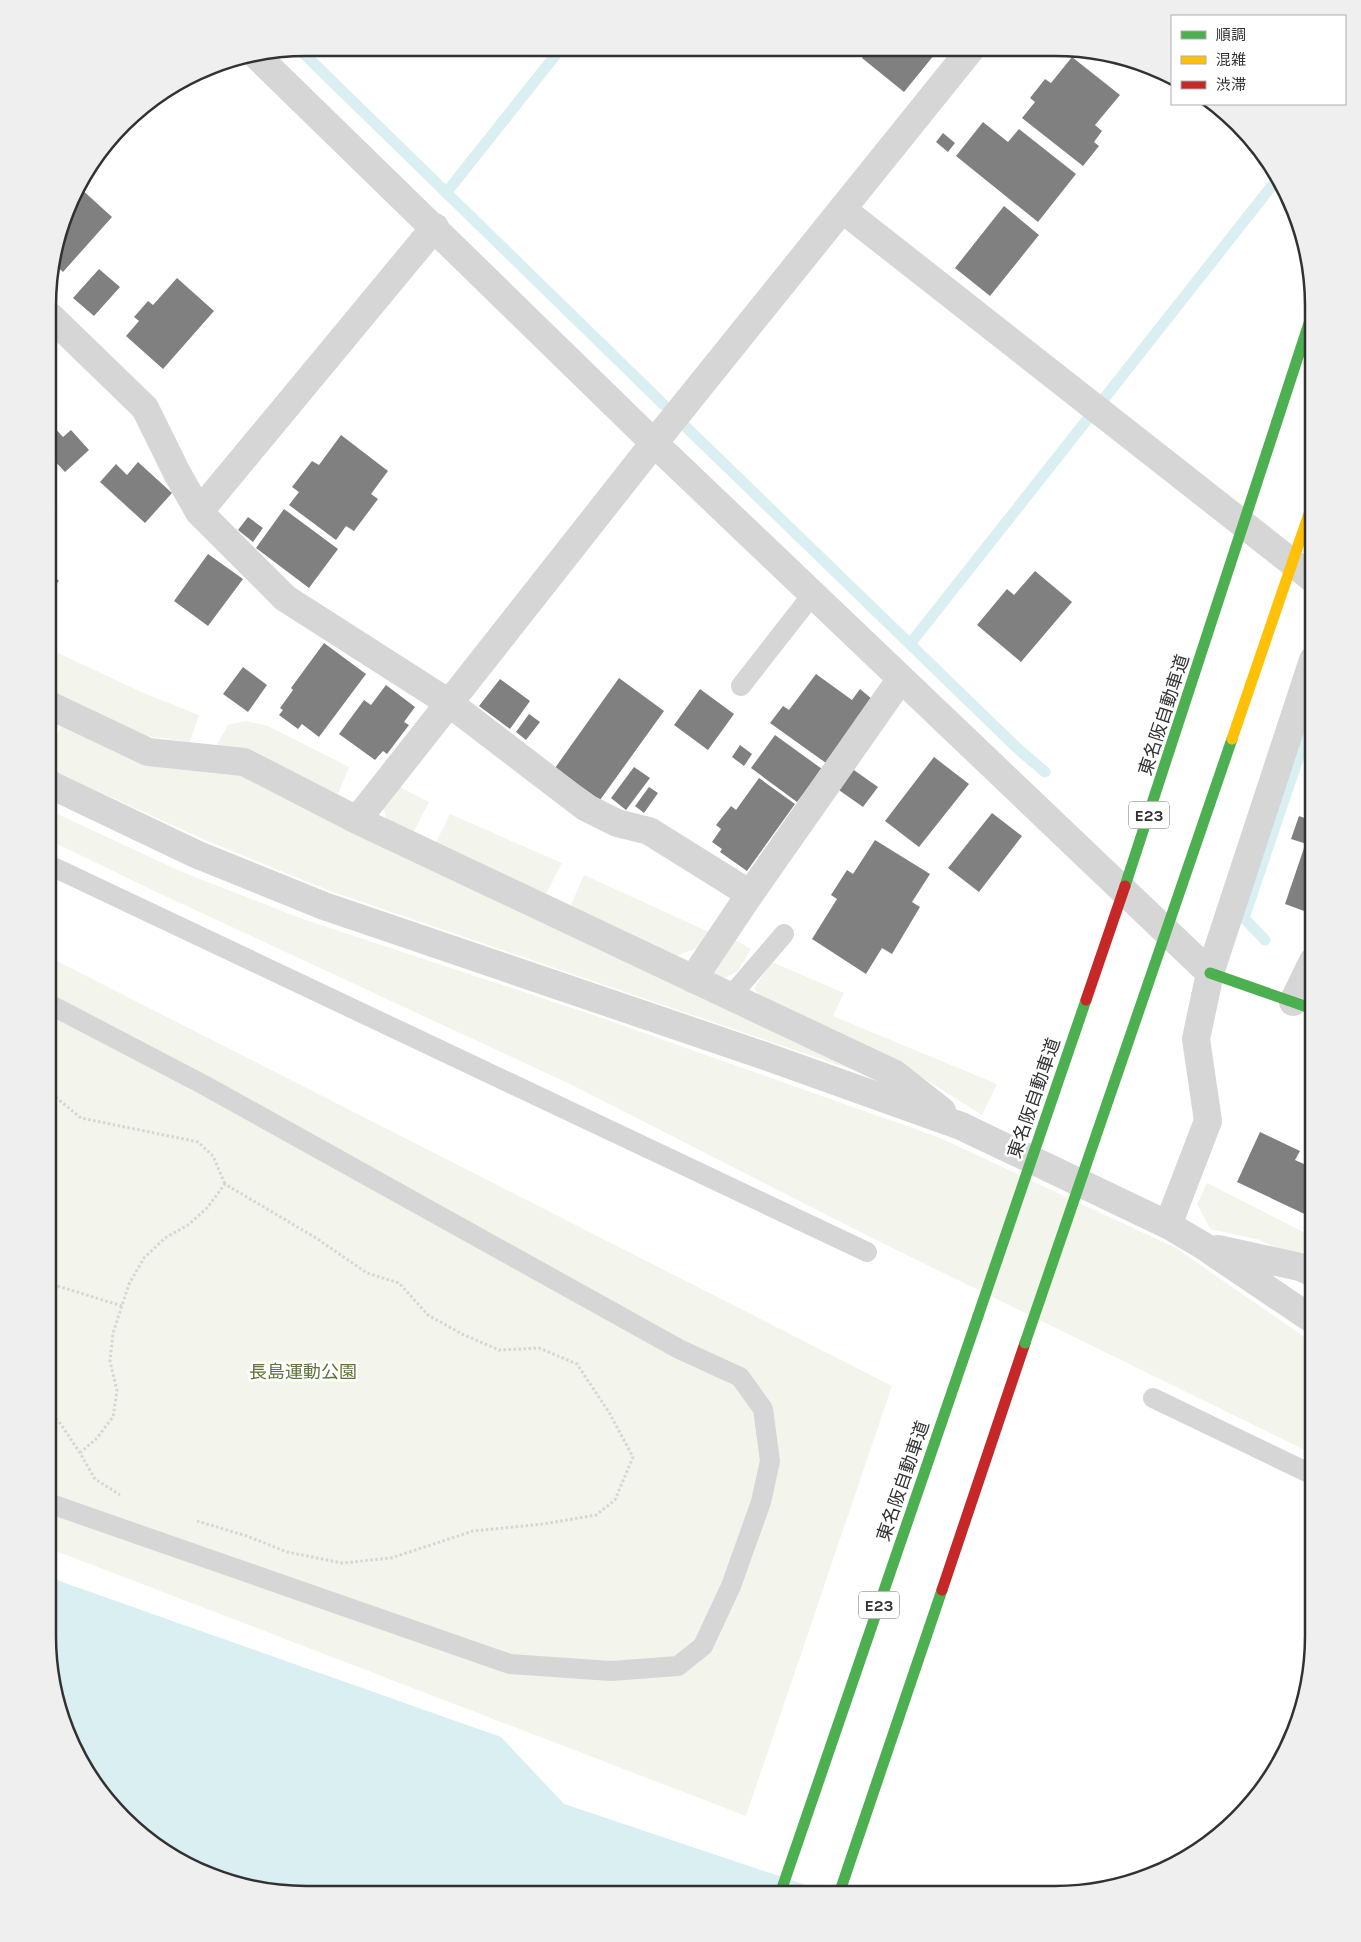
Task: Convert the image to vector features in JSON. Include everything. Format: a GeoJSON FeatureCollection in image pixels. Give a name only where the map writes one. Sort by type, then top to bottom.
{"type":"FeatureCollection","features":[{"type":"Feature","properties":{"kind":"main road","name":"東名阪自動車道"},"geometry":{"type":"LineString","coordinates":[[783,1886],[1155,797],[1305,339]]}},
{"type":"Feature","properties":{"kind":"main road"},"geometry":{"type":"LineString","coordinates":[[842,1886],[1025,1342],[1305,525]]}},
{"type":"Feature","properties":{"kind":"main road"},"geometry":{"type":"LineString","coordinates":[[1210,973],[1303,1006]]}},
{"type":"Feature","properties":{"kind":"street"},"geometry":{"type":"LineString","coordinates":[[357,820],[654,443],[965,56]]}},
{"type":"Feature","properties":{"kind":"street"},"geometry":{"type":"LineString","coordinates":[[261,60],[900,680],[1210,973]]}},
{"type":"Feature","properties":{"kind":"street"},"geometry":{"type":"LineString","coordinates":[[842,209],[1305,573]]}},
{"type":"Feature","properties":{"kind":"street"},"geometry":{"type":"LineString","coordinates":[[199,512],[435,228]]}},
{"type":"Feature","properties":{"kind":"street"},"geometry":{"type":"LineString","coordinates":[[56,322],[145,408],[177,473],[199,512],[285,598],[449,703],[585,807],[617,823],[649,831],[750,894]]}},
{"type":"Feature","properties":{"kind":"street"},"geometry":{"type":"LineString","coordinates":[[693,980],[750,894],[900,680]]}},
{"type":"Feature","properties":{"kind":"street"},"geometry":{"type":"LineString","coordinates":[[1168,1225],[1208,1121],[1196,1039],[1210,973],[1305,684]]}},
{"type":"Feature","properties":{"kind":"street"},"geometry":{"type":"LineString","coordinates":[[56,708],[148,752],[244,762],[357,820],[895,1074],[961,1126]]}},
{"type":"Feature","properties":{"kind":"street"},"geometry":{"type":"LineString","coordinates":[[56,787],[198,854],[324,906],[762,1054],[961,1126],[1168,1225],[1202,1245],[1305,1315]]}},
{"type":"Feature","properties":{"kind":"street"},"geometry":{"type":"LineString","coordinates":[[1202,1245],[1305,1270]]}},
{"type":"Feature","properties":{"kind":"lane"},"geometry":{"type":"LineString","coordinates":[[741,686],[812,595]]}},
{"type":"Feature","properties":{"kind":"lane"},"geometry":{"type":"LineString","coordinates":[[56,868],[867,1252]]}},
{"type":"Feature","properties":{"kind":"lane"},"geometry":{"type":"LineString","coordinates":[[730,997],[784,934]]}},
{"type":"Feature","properties":{"kind":"lane"},"geometry":{"type":"LineString","coordinates":[[56,1008],[204,1085],[679,1349],[740,1377],[763,1409],[770,1461],[761,1502],[732,1586],[703,1646],[678,1666],[611,1672],[510,1664],[56,1506]]}},
{"type":"Feature","properties":{"kind":"lane"},"geometry":{"type":"LineString","coordinates":[[1153,1398],[1305,1471]]}},
{"type":"Feature","properties":{"kind":"path"},"geometry":{"type":"LineString","coordinates":[[56,1098],[81,1118],[198,1142],[213,1156],[225,1184],[316,1238],[367,1273],[399,1283],[428,1314],[462,1334],[499,1350],[539,1348],[577,1364],[610,1414],[633,1457],[615,1500],[596,1515],[543,1524],[473,1531],[391,1558],[342,1564],[287,1552],[247,1536],[190,1520]]}},
{"type":"Feature","properties":{"kind":"path"},"geometry":{"type":"LineString","coordinates":[[80,1453],[97,1438],[113,1417],[117,1391],[110,1362],[113,1333],[129,1284],[144,1258],[165,1238],[188,1225],[208,1208],[225,1184]]}},
{"type":"Feature","properties":{"kind":"path"},"geometry":{"type":"LineString","coordinates":[[56,1285],[122,1306]]}},
{"type":"Feature","properties":{"kind":"path"},"geometry":{"type":"LineString","coordinates":[[56,1419],[80,1453],[95,1479],[128,1500]]}},
{"type":"Feature","properties":{"kind":"green space"},"geometry":{"type":"Polygon","coordinates":[[[58,653],[146,694],[199,715],[190,742],[138,735],[56,695],[56,657],[58,653]]]}},
{"type":"Feature","properties":{"kind":"green space"},"geometry":{"type":"Polygon","coordinates":[[[246,721],[268,726],[349,767],[338,794],[249,754],[215,748],[228,725],[246,721]]]}},
{"type":"Feature","properties":{"kind":"green space"},"geometry":{"type":"Polygon","coordinates":[[[62,725],[237,772],[856,1071],[330,891],[205,840],[56,772],[56,737],[62,725]]]}},
{"type":"Feature","properties":{"kind":"green space"},"geometry":{"type":"Polygon","coordinates":[[[396,785],[429,802],[414,831],[395,824],[386,818],[382,800],[396,785]]]}},
{"type":"Feature","properties":{"kind":"green space"},"geometry":{"type":"Polygon","coordinates":[[[56,813],[182,872],[303,919],[599,1017],[938,1137],[1176,1248],[1305,1337],[1305,1450],[870,1237],[574,1086],[56,843],[56,813]]]}},
{"type":"Feature","properties":{"kind":"green space"},"geometry":{"type":"Polygon","coordinates":[[[450,814],[562,863],[546,894],[436,842],[450,814]]]}},
{"type":"Feature","properties":{"kind":"green space"},"geometry":{"type":"Polygon","coordinates":[[[584,875],[709,932],[700,947],[676,956],[570,907],[584,875]]]}},
{"type":"Feature","properties":{"kind":"green space"},"geometry":{"type":"Polygon","coordinates":[[[727,935],[751,949],[737,972],[721,979],[714,975],[714,954],[727,935]]]}},
{"type":"Feature","properties":{"kind":"green space","name":"長島運動公園"},"geometry":{"type":"Polygon","coordinates":[[[56,961],[892,1386],[746,1816],[56,1551],[56,961]]]}},
{"type":"Feature","properties":{"kind":"green space"},"geometry":{"type":"Polygon","coordinates":[[[772,962],[844,993],[833,1016],[997,1084],[982,1115],[901,1064],[760,996],[754,988],[772,962]]]}},
{"type":"Feature","properties":{"kind":"green space"},"geometry":{"type":"Polygon","coordinates":[[[1207,1183],[1305,1233],[1305,1262],[1260,1240],[1210,1229],[1197,1204],[1207,1183]]]}},
{"type":"Feature","properties":{"kind":"shaded area"},"geometry":{"type":"Polygon","coordinates":[[[56,1580],[501,1737],[564,1804],[809,1886],[306,1886],[257,1881],[210,1867],[167,1844],[141,1824],[118,1801],[90,1761],[75,1732],[61,1685],[56,1636],[56,1580]]]}},
{"type":"Feature","properties":{"kind":"building"},"geometry":{"type":"Polygon","coordinates":[[[864,56],[933,56],[904,92],[862,58],[864,56]]]}},
{"type":"Feature","properties":{"kind":"building"},"geometry":{"type":"Polygon","coordinates":[[[1072,57],[1120,95],[1095,125],[1102,131],[1094,142],[1099,146],[1083,166],[1022,118],[1035,102],[1030,98],[1045,79],[1051,83],[1072,57]]]}},
{"type":"Feature","properties":{"kind":"building"},"geometry":{"type":"Polygon","coordinates":[[[983,122],[1008,142],[1019,129],[1076,174],[1038,222],[956,156],[983,122]]]}},
{"type":"Feature","properties":{"kind":"building"},"geometry":{"type":"Polygon","coordinates":[[[943,133],[955,143],[948,152],[936,142],[943,133]]]}},
{"type":"Feature","properties":{"kind":"building"},"geometry":{"type":"Polygon","coordinates":[[[84,192],[112,217],[63,272],[59,268],[65,241],[75,210],[84,192]]]}},
{"type":"Feature","properties":{"kind":"building"},"geometry":{"type":"Polygon","coordinates":[[[1004,206],[1039,235],[990,296],[955,268],[1004,206]]]}},
{"type":"Feature","properties":{"kind":"building"},"geometry":{"type":"Polygon","coordinates":[[[99,269],[120,287],[94,316],[73,298],[99,269]]]}},
{"type":"Feature","properties":{"kind":"building"},"geometry":{"type":"Polygon","coordinates":[[[177,278],[214,311],[163,369],[126,336],[139,321],[134,317],[148,301],[153,305],[177,278]]]}},
{"type":"Feature","properties":{"kind":"building"},"geometry":{"type":"Polygon","coordinates":[[[56,429],[63,437],[71,430],[89,450],[65,472],[56,462],[56,429]]]}},
{"type":"Feature","properties":{"kind":"building"},"geometry":{"type":"Polygon","coordinates":[[[341,435],[388,471],[371,494],[378,499],[354,531],[346,526],[336,540],[289,505],[299,492],[292,487],[312,461],[319,465],[341,435]]]}},
{"type":"Feature","properties":{"kind":"building"},"geometry":{"type":"Polygon","coordinates":[[[138,462],[172,493],[145,523],[100,482],[116,464],[127,475],[138,462]]]}},
{"type":"Feature","properties":{"kind":"building"},"geometry":{"type":"Polygon","coordinates":[[[284,509],[338,549],[309,588],[256,548],[284,509]]]}},
{"type":"Feature","properties":{"kind":"building"},"geometry":{"type":"Polygon","coordinates":[[[248,517],[263,528],[253,542],[238,530],[248,517]]]}},
{"type":"Feature","properties":{"kind":"building"},"geometry":{"type":"Polygon","coordinates":[[[208,554],[243,579],[208,626],[174,601],[208,554]]]}},
{"type":"Feature","properties":{"kind":"building"},"geometry":{"type":"Polygon","coordinates":[[[1035,571],[1072,602],[1021,662],[977,625],[1007,589],[1014,595],[1035,571]]]}},
{"type":"Feature","properties":{"kind":"building"},"geometry":{"type":"Polygon","coordinates":[[[324,643],[366,674],[319,737],[302,724],[298,729],[279,715],[283,710],[280,708],[293,690],[291,688],[324,643]]]}},
{"type":"Feature","properties":{"kind":"building"},"geometry":{"type":"Polygon","coordinates":[[[243,667],[267,685],[248,712],[223,694],[243,667]]]}},
{"type":"Feature","properties":{"kind":"building"},"geometry":{"type":"Polygon","coordinates":[[[816,674],[852,700],[860,689],[872,699],[826,763],[770,723],[783,706],[789,710],[816,674]]]}},
{"type":"Feature","properties":{"kind":"building"},"geometry":{"type":"Polygon","coordinates":[[[619,678],[664,711],[600,800],[555,768],[619,678]]]}},
{"type":"Feature","properties":{"kind":"building"},"geometry":{"type":"Polygon","coordinates":[[[500,679],[530,701],[510,729],[479,706],[500,679]]]}},
{"type":"Feature","properties":{"kind":"building"},"geometry":{"type":"Polygon","coordinates":[[[386,685],[415,707],[404,722],[409,725],[387,754],[383,751],[375,760],[339,734],[364,700],[371,705],[386,685]]]}},
{"type":"Feature","properties":{"kind":"building"},"geometry":{"type":"Polygon","coordinates":[[[700,689],[734,714],[708,750],[674,725],[700,689]]]}},
{"type":"Feature","properties":{"kind":"building"},"geometry":{"type":"Polygon","coordinates":[[[529,714],[540,722],[526,740],[516,732],[529,714]]]}},
{"type":"Feature","properties":{"kind":"building"},"geometry":{"type":"Polygon","coordinates":[[[775,735],[822,769],[797,802],[751,768],[775,735]]]}},
{"type":"Feature","properties":{"kind":"building"},"geometry":{"type":"Polygon","coordinates":[[[740,745],[752,754],[744,766],[732,757],[740,745]]]}},
{"type":"Feature","properties":{"kind":"building"},"geometry":{"type":"Polygon","coordinates":[[[934,757],[969,784],[919,847],[885,821],[934,757]]]}},
{"type":"Feature","properties":{"kind":"building"},"geometry":{"type":"Polygon","coordinates":[[[634,767],[650,778],[626,810],[611,798],[634,767]]]}},
{"type":"Feature","properties":{"kind":"building"},"geometry":{"type":"Polygon","coordinates":[[[851,768],[878,787],[863,807],[836,788],[851,768]]]}},
{"type":"Feature","properties":{"kind":"building"},"geometry":{"type":"Polygon","coordinates":[[[759,778],[795,804],[747,871],[720,852],[722,849],[712,842],[721,829],[716,825],[731,806],[736,810],[759,778]]]}},
{"type":"Feature","properties":{"kind":"building"},"geometry":{"type":"Polygon","coordinates":[[[649,787],[658,793],[644,813],[635,806],[649,787]]]}},
{"type":"Feature","properties":{"kind":"building"},"geometry":{"type":"Polygon","coordinates":[[[992,813],[1022,836],[979,892],[948,868],[992,813]]]}},
{"type":"Feature","properties":{"kind":"building"},"geometry":{"type":"Polygon","coordinates":[[[1299,816],[1305,818],[1305,843],[1291,839],[1299,816]]]}},
{"type":"Feature","properties":{"kind":"building"},"geometry":{"type":"Polygon","coordinates":[[[875,840],[930,874],[912,902],[920,907],[892,954],[882,948],[866,974],[812,939],[837,899],[831,895],[847,870],[853,874],[875,840]]]}},
{"type":"Feature","properties":{"kind":"building"},"geometry":{"type":"Polygon","coordinates":[[[1304,848],[1305,848],[1304,911],[1285,904],[1304,848]]]}},
{"type":"Feature","properties":{"kind":"building"},"geometry":{"type":"Polygon","coordinates":[[[1260,1132],[1300,1151],[1295,1160],[1305,1164],[1305,1214],[1237,1182],[1260,1132]]]}},
{"type":"Feature","properties":{"kind":"waterway"},"geometry":{"type":"LineString","coordinates":[[306,56],[663,404]]}},
{"type":"Feature","properties":{"kind":"waterway"},"geometry":{"type":"LineString","coordinates":[[446,193],[555,56]]}},
{"type":"Feature","properties":{"kind":"waterway"},"geometry":{"type":"LineString","coordinates":[[1103,400],[1273,185]]}},
{"type":"Feature","properties":{"kind":"waterway"},"geometry":{"type":"LineString","coordinates":[[910,644],[1090,416]]}},
{"type":"Feature","properties":{"kind":"waterway"},"geometry":{"type":"LineString","coordinates":[[686,427],[1017,748],[1045,772]]}},
{"type":"Feature","properties":{"kind":"waterway"},"geometry":{"type":"LineString","coordinates":[[1265,940],[1244,918],[1305,739]]}},
{"type":"Feature","properties":{"kind":"traffic: fast"},"geometry":{"type":"LineString","coordinates":[[1125,886],[1305,335]]}},
{"type":"Feature","properties":{"kind":"traffic: fast"},"geometry":{"type":"LineString","coordinates":[[1025,1343],[1232,739]]}},
{"type":"Feature","properties":{"kind":"traffic: fast"},"geometry":{"type":"LineString","coordinates":[[1210,973],[1305,1006]]}},
{"type":"Feature","properties":{"kind":"traffic: fast"},"geometry":{"type":"LineString","coordinates":[[978,1316],[1086,1000]]}},
{"type":"Feature","properties":{"kind":"traffic: fast"},"geometry":{"type":"LineString","coordinates":[[783,1886],[978,1316]]}},
{"type":"Feature","properties":{"kind":"traffic: fast"},"geometry":{"type":"LineString","coordinates":[[842,1886],[942,1590]]}},
{"type":"Feature","properties":{"kind":"traffic: jam"},"geometry":{"type":"LineString","coordinates":[[1086,1000],[1125,886]]}},
{"type":"Feature","properties":{"kind":"traffic: jam"},"geometry":{"type":"LineString","coordinates":[[942,1590],[1025,1343]]}},
{"type":"Feature","properties":{"kind":"traffic: slow"},"geometry":{"type":"LineString","coordinates":[[1232,739],[1305,525]]}}]}
